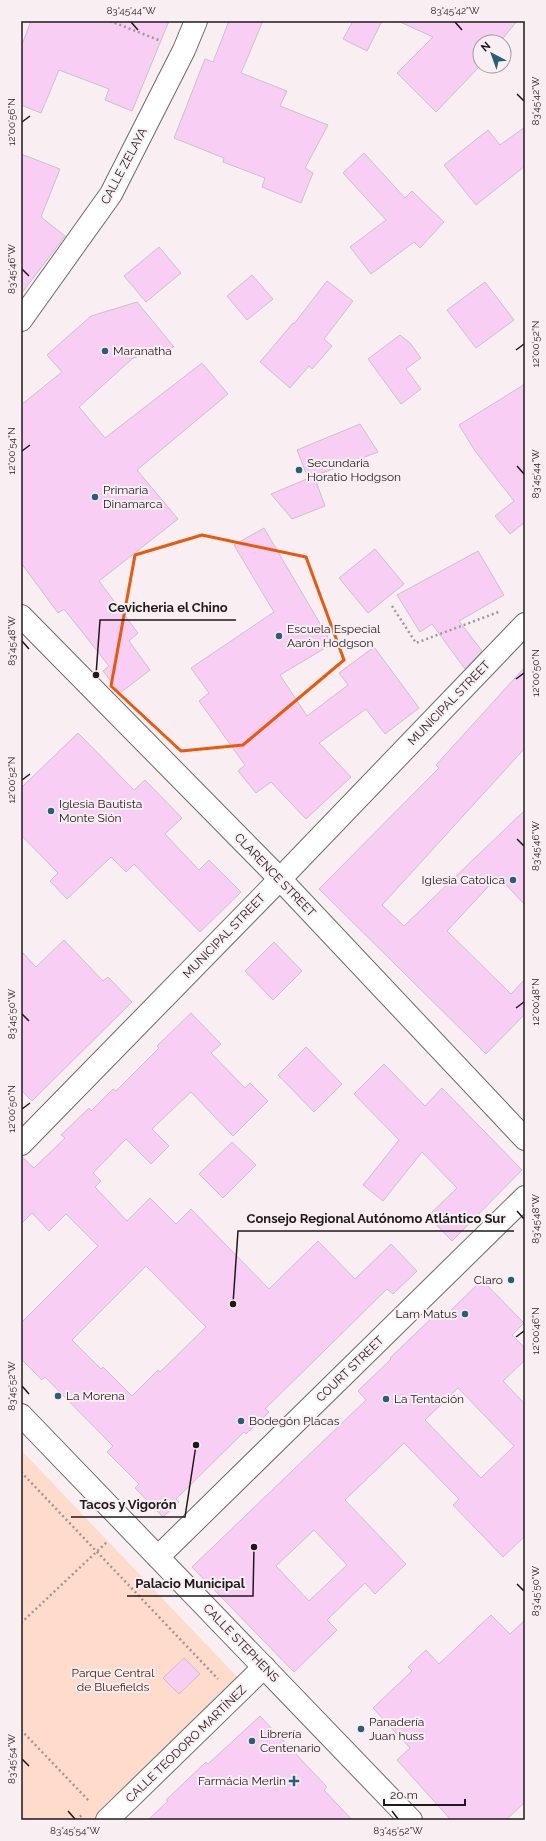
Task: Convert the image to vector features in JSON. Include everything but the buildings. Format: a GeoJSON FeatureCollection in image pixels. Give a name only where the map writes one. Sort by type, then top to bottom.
{"type":"FeatureCollection","features":[{"type":"Feature","properties":{"kind":"street","name":"CALLE ZELAYA"},"geometry":{"type":"LineString","coordinates":[[21,320],[111,194],[184,50],[196,21]]}},
{"type":"Feature","properties":{"kind":"street","name":"CLARENCE STREET"},"geometry":{"type":"LineString","coordinates":[[21,616],[280,879],[525,1139]]}},
{"type":"Feature","properties":{"kind":"street","name":"MUNICIPAL STREET"},"geometry":{"type":"LineString","coordinates":[[21,1144],[280,879],[525,624]]}},
{"type":"Feature","properties":{"kind":"street","name":"COURT STREET"},"geometry":{"type":"LineString","coordinates":[[158,1557],[525,1197]]}},
{"type":"Feature","properties":{"kind":"street","name":"CALLE STEPHENS"},"geometry":{"type":"LineString","coordinates":[[21,1415],[411,1820]]}},
{"type":"Feature","properties":{"kind":"street","name":"CALLE TEODORO MARTÍNEZ"},"geometry":{"type":"LineString","coordinates":[[99,1812],[264,1667]]}},
{"type":"Feature","properties":{"kind":"path"},"geometry":{"type":"LineString","coordinates":[[110,21],[184,50]]}},
{"type":"Feature","properties":{"kind":"path"},"geometry":{"type":"LineString","coordinates":[[392,606],[416,643],[516,606],[525,624]]}},
{"type":"Feature","properties":{"kind":"path"},"geometry":{"type":"LineString","coordinates":[[21,1472],[221,1682]]}},
{"type":"Feature","properties":{"kind":"path"},"geometry":{"type":"LineString","coordinates":[[21,1624],[126,1524]]}},
{"type":"Feature","properties":{"kind":"path"},"geometry":{"type":"LineString","coordinates":[[21,1730],[99,1812]]}},
{"type":"Feature","properties":{"kind":"path"},"geometry":{"type":"LineString","coordinates":[[76,1820],[87,1810]]}},
{"type":"Feature","properties":{"kind":"highlighted area"},"geometry":{"type":"Polygon","coordinates":[[[202,535],[306,557],[344,660],[243,745],[181,751],[111,686],[135,555],[202,535]]]}},
{"type":"Feature","properties":{"kind":"green space","name":"Parque Central de Bluefields"},"geometry":{"type":"Polygon","coordinates":[[[21,1450],[243,1683],[99,1820],[21,1820],[21,1450]]]}},
{"type":"Feature","properties":{"kind":"place","name":"Maranatha"},"geometry":{"type":"Point","coordinates":[105,351]}},
{"type":"Feature","properties":{"kind":"place","name":"Secundaria Horatio Hodgson"},"geometry":{"type":"Point","coordinates":[299,470]}},
{"type":"Feature","properties":{"kind":"place","name":"Primaria Dinamarca"},"geometry":{"type":"Point","coordinates":[95,497]}},
{"type":"Feature","properties":{"kind":"place","name":"Escuela Especial Aarón Hodgson"},"geometry":{"type":"Point","coordinates":[279,636]}},
{"type":"Feature","properties":{"kind":"place","name":"Cevicheria el Chino"},"geometry":{"type":"Point","coordinates":[96,675]}},
{"type":"Feature","properties":{"kind":"place","name":"Iglesia Bautista Monte Sión"},"geometry":{"type":"Point","coordinates":[51,811]}},
{"type":"Feature","properties":{"kind":"place","name":"Iglesia Catolica"},"geometry":{"type":"Point","coordinates":[513,880]}},
{"type":"Feature","properties":{"kind":"place","name":"Claro"},"geometry":{"type":"Point","coordinates":[511,1280]}},
{"type":"Feature","properties":{"kind":"place","name":"Consejo Regional Autónomo Atlántico Sur"},"geometry":{"type":"Point","coordinates":[233,1304]}},
{"type":"Feature","properties":{"kind":"place","name":"Lam Matus"},"geometry":{"type":"Point","coordinates":[465,1314]}},
{"type":"Feature","properties":{"kind":"place","name":"La Morena"},"geometry":{"type":"Point","coordinates":[58,1396]}},
{"type":"Feature","properties":{"kind":"place","name":"La Tentación"},"geometry":{"type":"Point","coordinates":[386,1399]}},
{"type":"Feature","properties":{"kind":"place","name":"Bodegón Placas"},"geometry":{"type":"Point","coordinates":[241,1421]}},
{"type":"Feature","properties":{"kind":"place","name":"Tacos y Vigorón"},"geometry":{"type":"Point","coordinates":[196,1445]}},
{"type":"Feature","properties":{"kind":"place","name":"Palacio Municipal"},"geometry":{"type":"Point","coordinates":[254,1547]}},
{"type":"Feature","properties":{"kind":"place","name":"Panadería Juan huss"},"geometry":{"type":"Point","coordinates":[361,1729]}},
{"type":"Feature","properties":{"kind":"place","name":"Librería Centenario"},"geometry":{"type":"Point","coordinates":[252,1741]}},
{"type":"Feature","properties":{"kind":"place","name":"Farmácia Merlin"},"geometry":{"type":"Point","coordinates":[294,1781]}}]}
